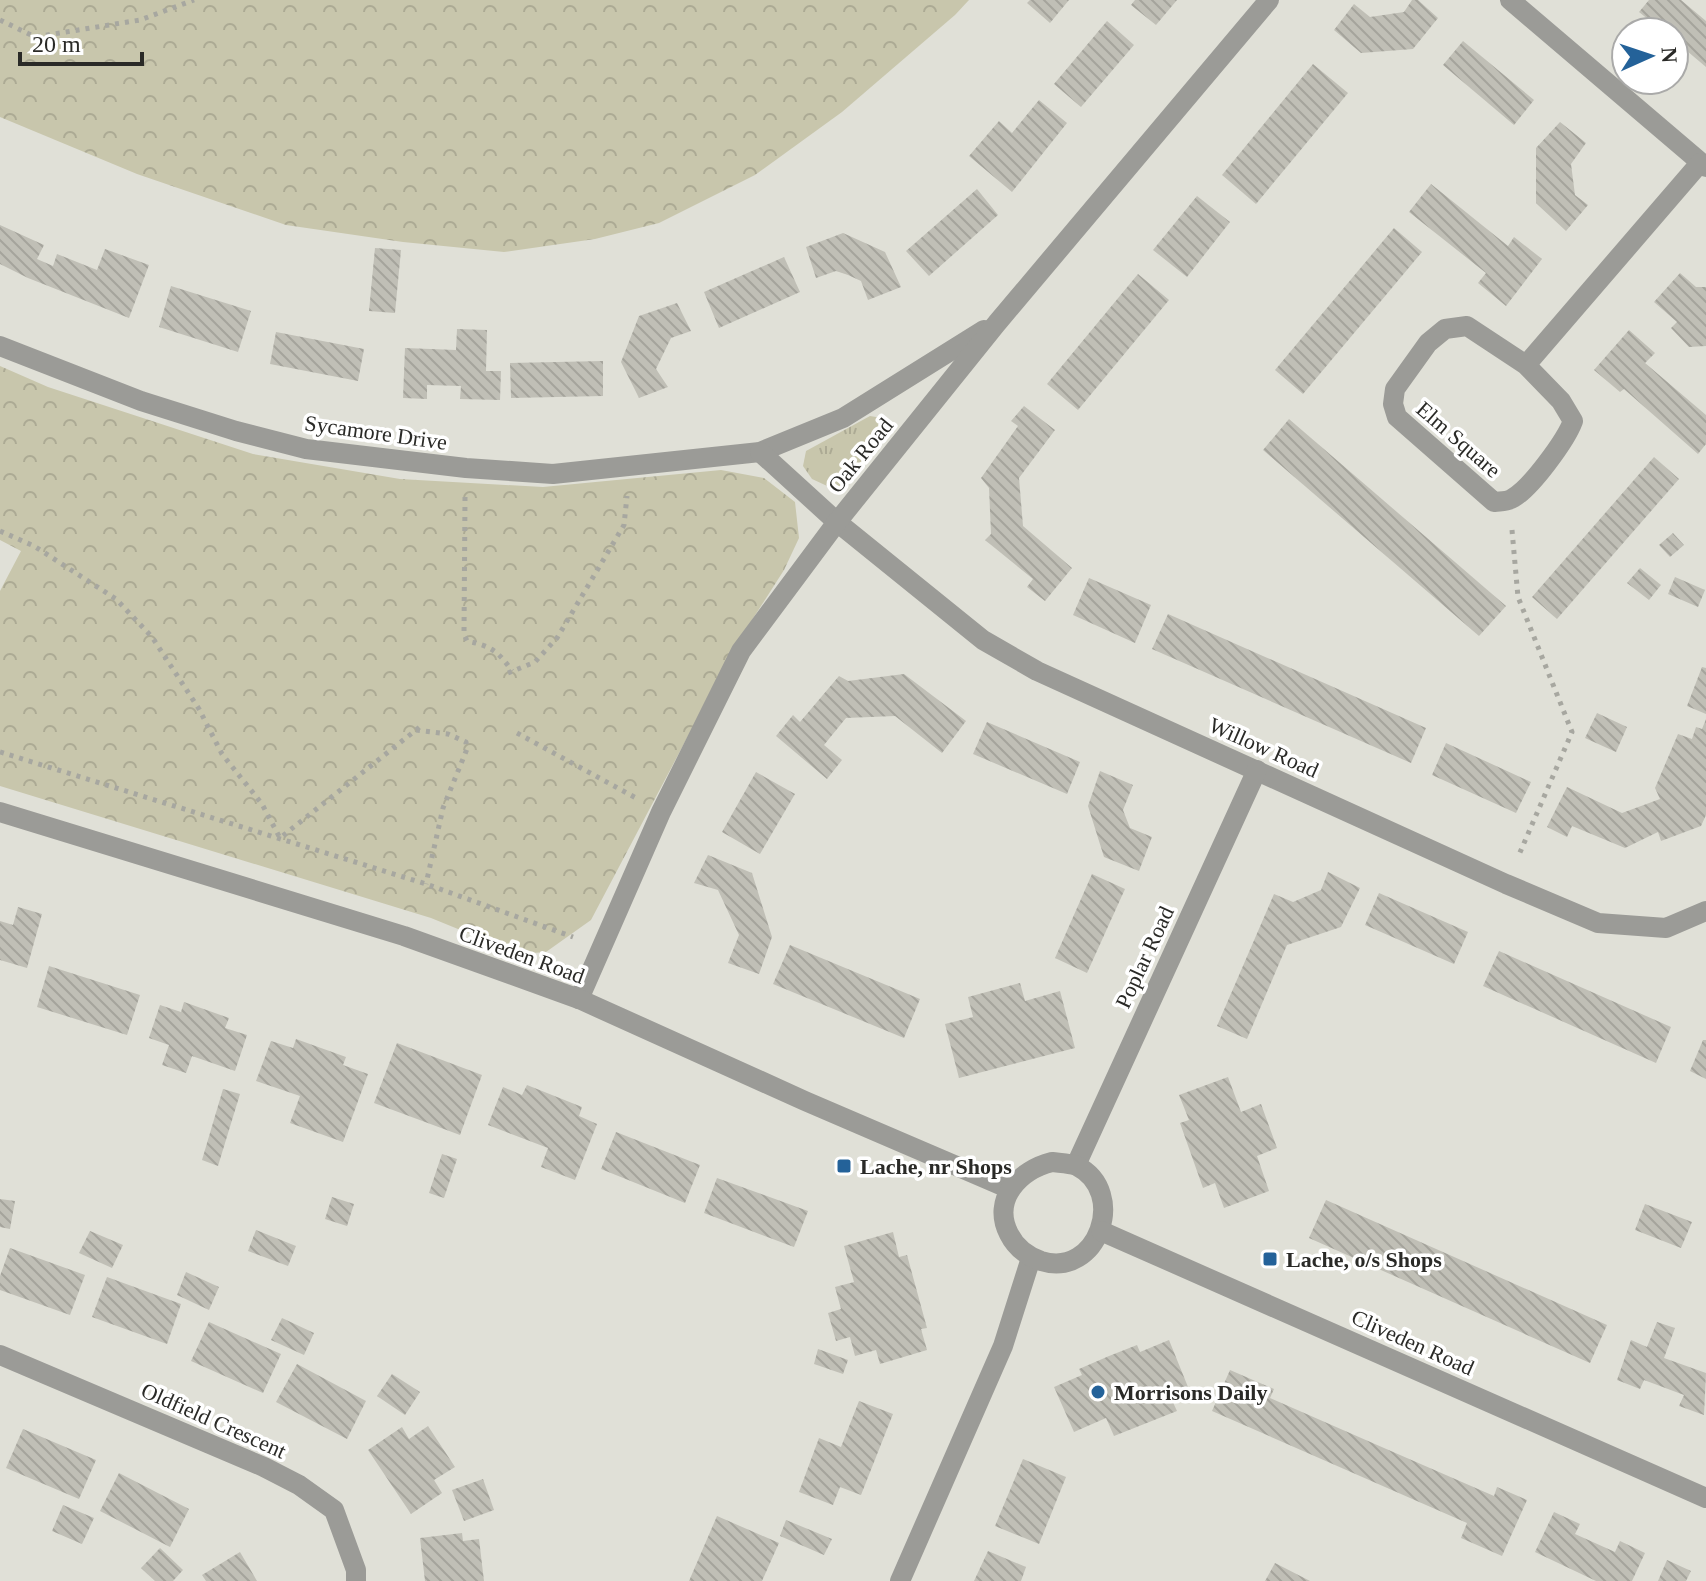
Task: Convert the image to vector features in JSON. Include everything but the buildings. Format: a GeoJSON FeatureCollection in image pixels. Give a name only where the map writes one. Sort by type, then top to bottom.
{"type":"FeatureCollection","features":[{"type":"Feature","properties":{"kind":"street","name":"Oak Road"},"geometry":{"type":"LineString","coordinates":[[579,999],[661,812],[741,651],[837,522],[997,323],[1269,0]]}},
{"type":"Feature","properties":{"kind":"street"},"geometry":{"type":"LineString","coordinates":[[1510,0],[1703,165],[1526,365]]}},
{"type":"Feature","properties":{"kind":"street","name":"Sycamore Drive"},"geometry":{"type":"LineString","coordinates":[[0,346],[141,401],[306,449],[466,468],[553,474],[760,452],[843,418],[997,323]]}},
{"type":"Feature","properties":{"kind":"street","name":"Elm Square"},"geometry":{"type":"LineString","coordinates":[[1467,326],[1526,365],[1561,401],[1573,421],[1567,437],[1521,493],[1509,501],[1494,502],[1397,417],[1393,404],[1395,389],[1428,343],[1445,329],[1467,326]]}},
{"type":"Feature","properties":{"kind":"street"},"geometry":{"type":"LineString","coordinates":[[760,452],[837,522]]}},
{"type":"Feature","properties":{"kind":"street","name":"Willow Road"},"geometry":{"type":"LineString","coordinates":[[837,522],[983,640],[1037,671],[1506,884],[1598,923],[1666,928],[1706,911]]}},
{"type":"Feature","properties":{"kind":"street","name":"Poplar Road"},"geometry":{"type":"LineString","coordinates":[[1076,1165],[1257,770]]}},
{"type":"Feature","properties":{"kind":"street","name":"Cliveden Road"},"geometry":{"type":"LineString","coordinates":[[0,812],[404,936],[579,999],[1010,1189]]}},
{"type":"Feature","properties":{"kind":"street"},"geometry":{"type":"LineString","coordinates":[[1052,1162],[1076,1165],[1098,1189],[1104,1205],[1101,1231],[1092,1246],[1078,1257],[1062,1263],[1031,1258],[1017,1247],[1007,1232],[1004,1215],[1010,1189],[1021,1175],[1035,1166],[1052,1162]]}},
{"type":"Feature","properties":{"kind":"street","name":"Cliveden Road"},"geometry":{"type":"LineString","coordinates":[[1101,1231],[1706,1498]]}},
{"type":"Feature","properties":{"kind":"street"},"geometry":{"type":"LineString","coordinates":[[900,1581],[1003,1346],[1031,1258]]}},
{"type":"Feature","properties":{"kind":"street","name":"Oldfield Crescent"},"geometry":{"type":"LineString","coordinates":[[0,1355],[264,1467],[299,1485],[334,1510],[356,1570],[356,1581]]}},
{"type":"Feature","properties":{"kind":"path"},"geometry":{"type":"LineString","coordinates":[[0,20],[35,37],[140,20],[194,0]]}},
{"type":"Feature","properties":{"kind":"path"},"geometry":{"type":"LineString","coordinates":[[466,468],[464,634],[467,641],[501,654],[510,672],[535,662],[557,638],[624,525],[629,467]]}},
{"type":"Feature","properties":{"kind":"path"},"geometry":{"type":"LineString","coordinates":[[1506,884],[1572,732],[1518,597],[1509,501]]}},
{"type":"Feature","properties":{"kind":"path"},"geometry":{"type":"LineString","coordinates":[[0,531],[34,546],[116,599],[152,637],[199,709],[222,754],[262,804],[280,838]]}},
{"type":"Feature","properties":{"kind":"path"},"geometry":{"type":"LineString","coordinates":[[280,838],[419,728],[448,734],[466,742],[467,749],[443,808],[426,884]]}},
{"type":"Feature","properties":{"kind":"path"},"geometry":{"type":"LineString","coordinates":[[517,733],[661,812]]}},
{"type":"Feature","properties":{"kind":"path"},"geometry":{"type":"LineString","coordinates":[[0,752],[426,884],[601,946]]}},
{"type":"Feature","properties":{"kind":"green space"},"geometry":{"type":"Polygon","coordinates":[[[0,0],[969,0],[842,112],[755,175],[659,223],[595,239],[504,252],[403,242],[286,225],[137,174],[0,117],[0,0]]]}},
{"type":"Feature","properties":{"kind":"green space"},"geometry":{"type":"Polygon","coordinates":[[[0,366],[48,387],[253,454],[400,479],[543,487],[721,470],[764,478],[795,502],[799,538],[784,570],[736,645],[591,920],[546,952],[519,954],[431,918],[0,786],[0,591],[21,551],[0,540],[0,366]]]}},
{"type":"Feature","properties":{"kind":"green space"},"geometry":{"type":"Polygon","coordinates":[[[870,416],[888,419],[888,434],[838,491],[812,479],[803,466],[806,451],[870,416]]]}},
{"type":"Feature","properties":{"kind":"place","name":"Lache, nr Shops"},"geometry":{"type":"Point","coordinates":[844,1166]}},
{"type":"Feature","properties":{"kind":"place","name":"Lache, o/s Shops"},"geometry":{"type":"Point","coordinates":[1270,1259]}},
{"type":"Feature","properties":{"kind":"place","name":"Morrisons Daily"},"geometry":{"type":"Point","coordinates":[1098,1392]}}]}
